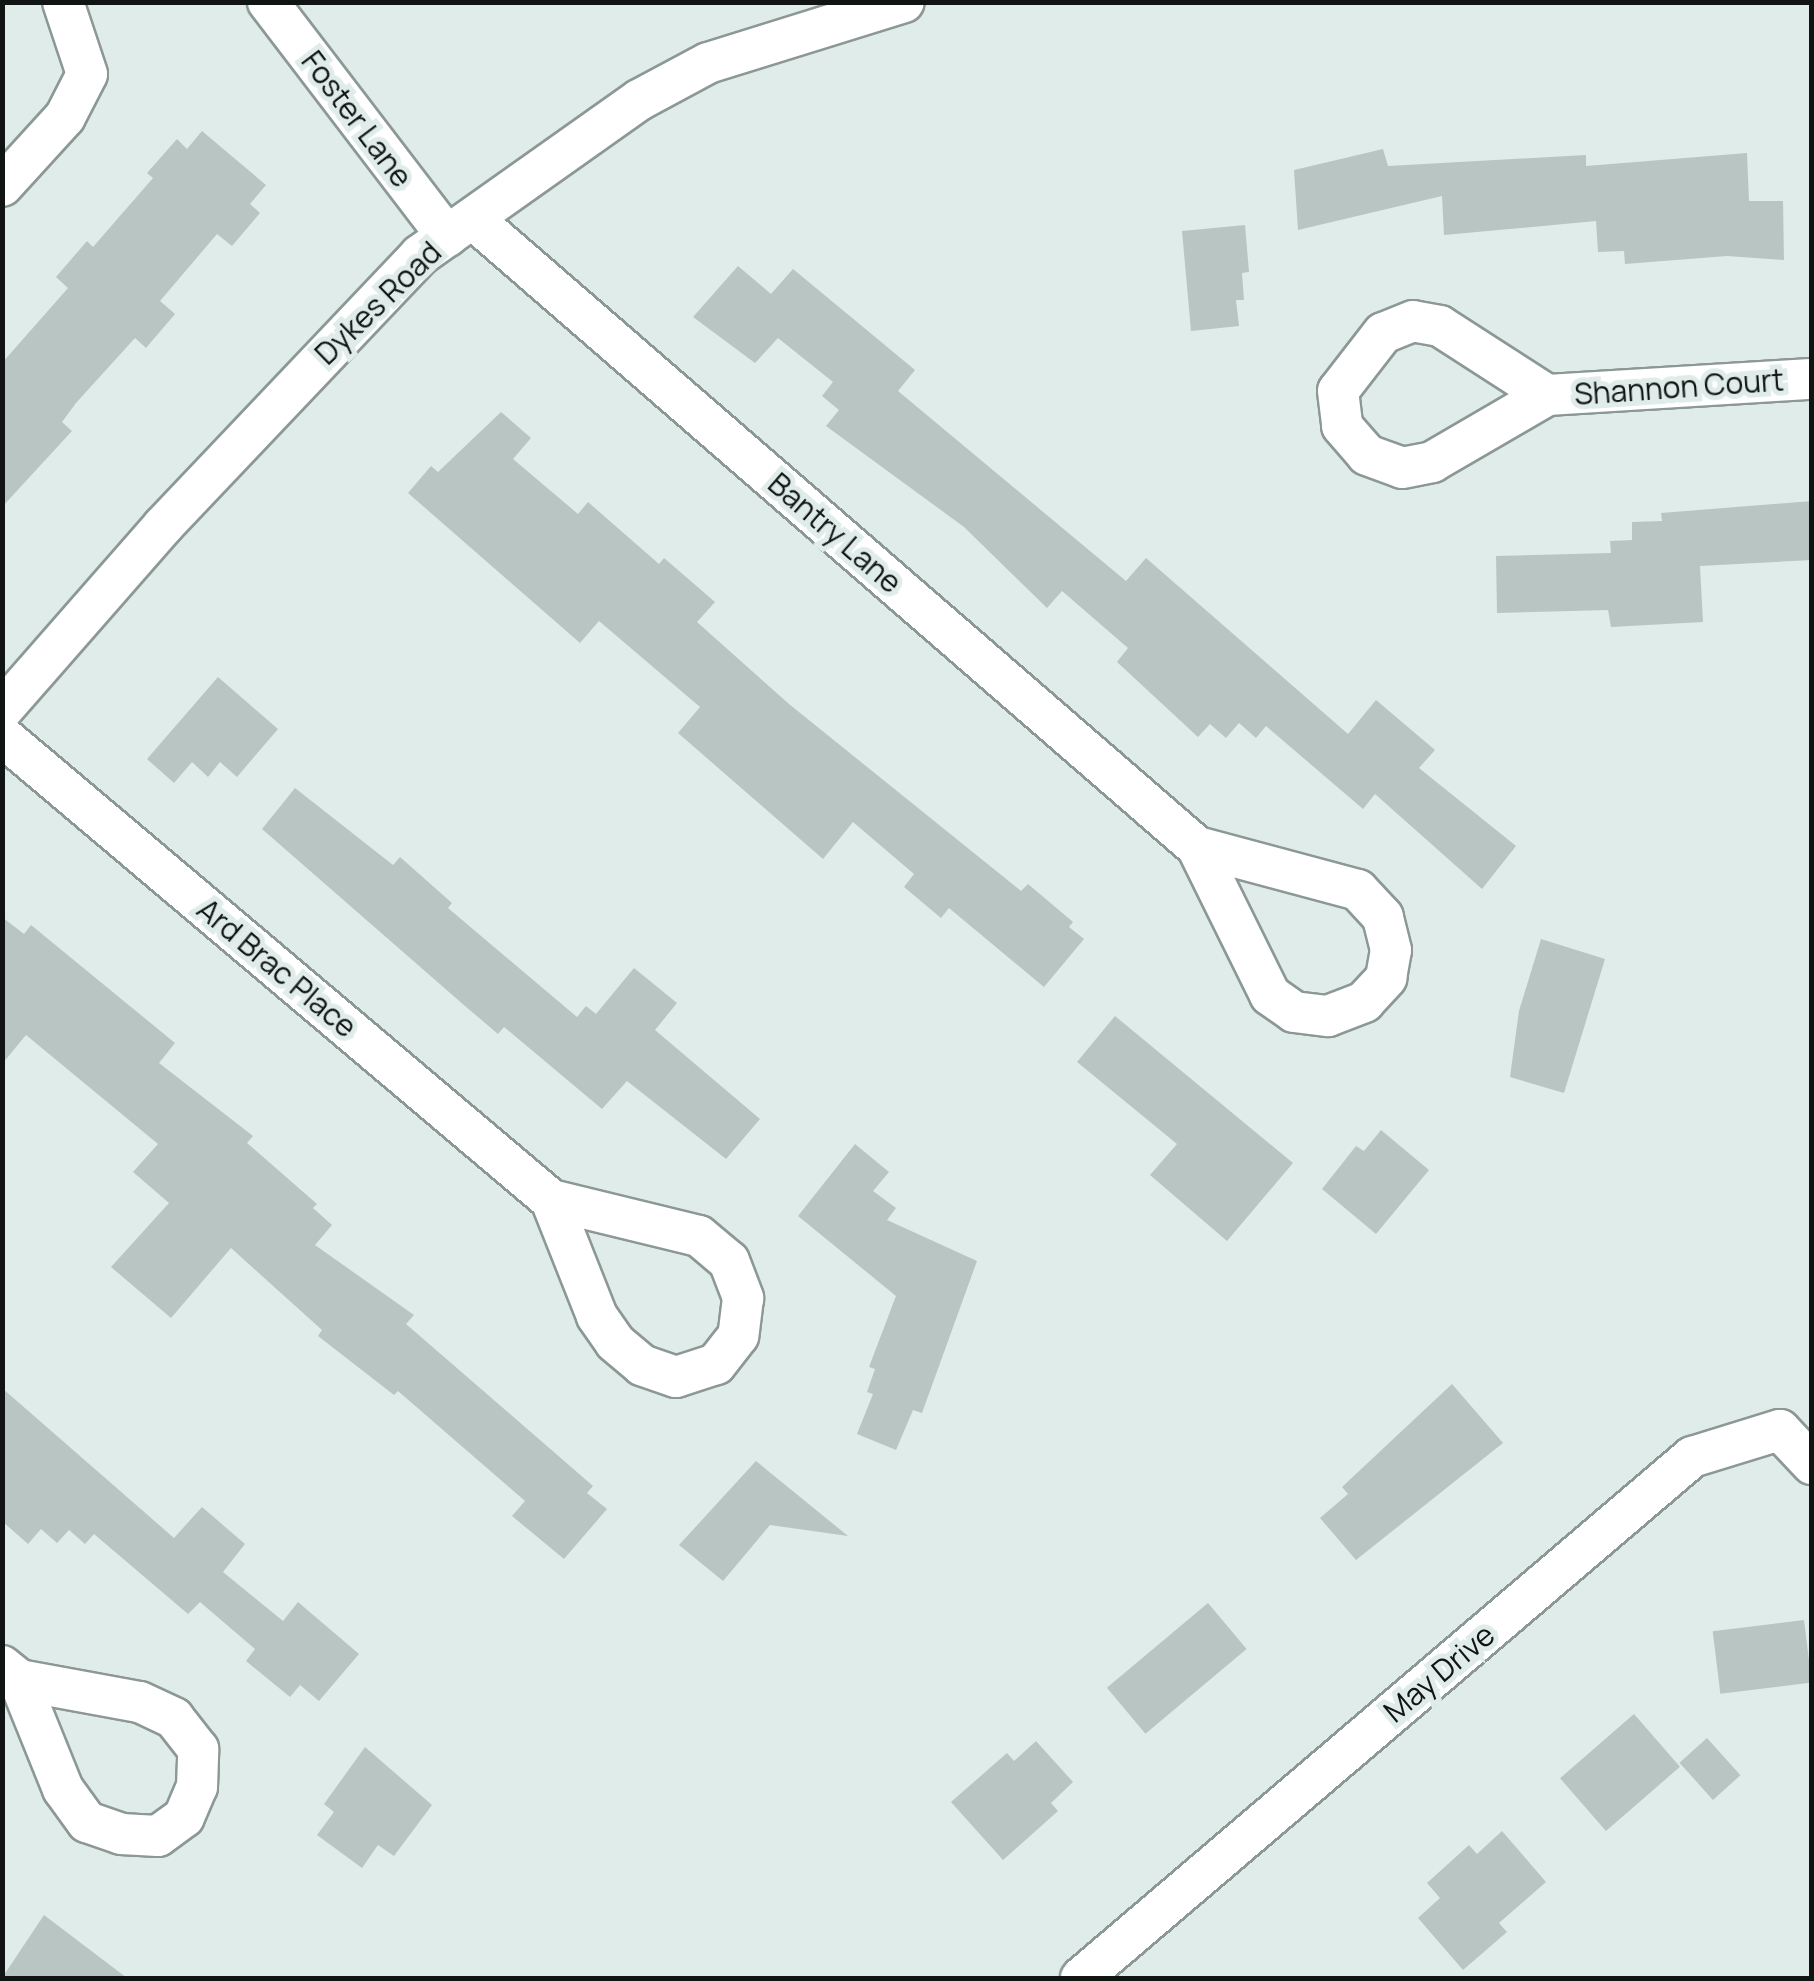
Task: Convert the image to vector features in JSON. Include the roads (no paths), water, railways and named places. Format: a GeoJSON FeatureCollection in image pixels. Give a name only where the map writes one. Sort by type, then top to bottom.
{"type":"FeatureCollection","features":[{"type":"Feature","properties":{"kind":"street"},"geometry":{"type":"LineString","coordinates":[[2,186],[65,117],[87,74],[63,2]]}},
{"type":"Feature","properties":{"kind":"street","name":"Foster Lane"},"geometry":{"type":"LineString","coordinates":[[268,2],[460,228]]}},
{"type":"Feature","properties":{"kind":"street","name":"Dykes Road"},"geometry":{"type":"LineString","coordinates":[[2,710],[353,322],[460,228],[639,100],[708,63],[904,2]]}},
{"type":"Feature","properties":{"kind":"street","name":"Bantry Lane"},"geometry":{"type":"LineString","coordinates":[[460,228],[1196,847],[1253,970],[1270,995],[1294,1012],[1328,1016],[1364,1002],[1386,978],[1391,950],[1383,917],[1358,890],[1325,876],[1196,847]]}},
{"type":"Feature","properties":{"kind":"street","name":"Shannon Court"},"geometry":{"type":"LineString","coordinates":[[1546,395],[1440,326],[1413,321],[1383,334],[1338,391],[1342,426],[1367,455],[1402,468],[1432,462],[1546,395],[1812,379]]}},
{"type":"Feature","properties":{"kind":"street","name":"Ard Brac Place"},"geometry":{"type":"LineString","coordinates":[[2,736],[551,1200],[615,1342],[642,1366],[676,1377],[716,1364],[738,1336],[744,1298],[729,1261],[700,1236],[551,1200]]}},
{"type":"Feature","properties":{"kind":"street","name":"May Drive"},"geometry":{"type":"LineString","coordinates":[[1081,1978],[1692,1456],[1780,1430],[1812,1464]]}},
{"type":"Feature","properties":{"kind":"street"},"geometry":{"type":"LineString","coordinates":[[11,1673],[139,1702],[174,1718],[198,1749],[197,1787],[184,1817],[158,1836],[121,1834],[86,1822],[63,1789],[11,1673]]}}]}
